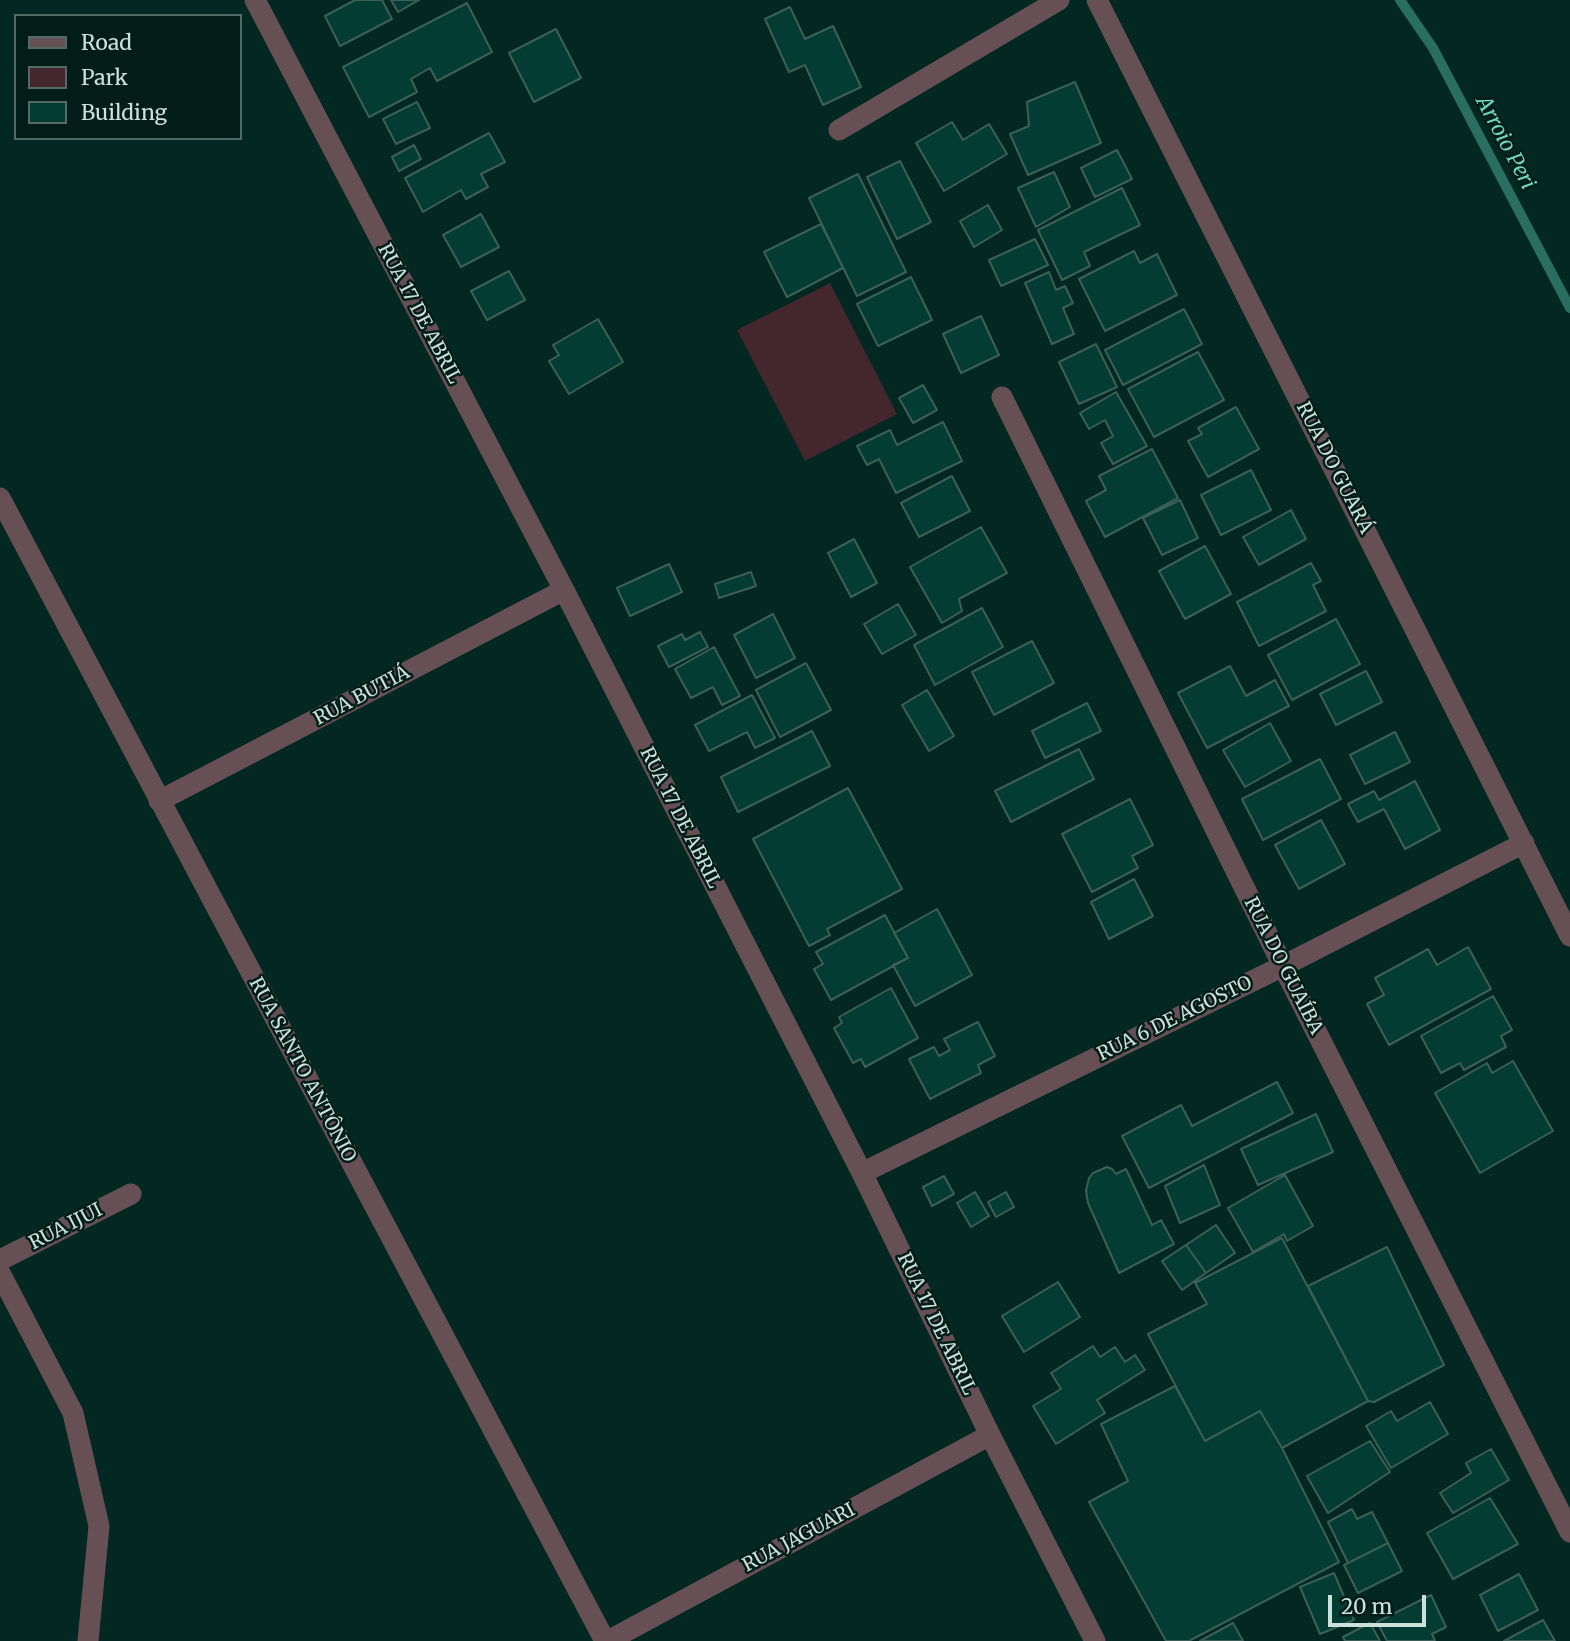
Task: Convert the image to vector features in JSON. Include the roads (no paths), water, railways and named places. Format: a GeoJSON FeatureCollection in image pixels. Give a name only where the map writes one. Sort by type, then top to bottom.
{"type":"FeatureCollection","features":[{"type":"Feature","properties":{"kind":"street","name":"RUA 17 DE ABRIL"},"geometry":{"type":"LineString","coordinates":[[255,0],[564,590],[862,1173],[990,1436],[1095,1641]]}},
{"type":"Feature","properties":{"kind":"street"},"geometry":{"type":"LineString","coordinates":[[839,130],[1059,0]]}},
{"type":"Feature","properties":{"kind":"street","name":"RUA DO GUARÁ"},"geometry":{"type":"LineString","coordinates":[[1097,0],[1570,936]]}},
{"type":"Feature","properties":{"kind":"street","name":"RUA DO GUAÍBA"},"geometry":{"type":"LineString","coordinates":[[1002,397],[1283,966],[1570,1532]]}},
{"type":"Feature","properties":{"kind":"street","name":"RUA SANTO ANTÔNIO"},"geometry":{"type":"LineString","coordinates":[[0,498],[606,1641]]}},
{"type":"Feature","properties":{"kind":"street","name":"RUA BUTIÁ"},"geometry":{"type":"LineString","coordinates":[[159,801],[564,590]]}},
{"type":"Feature","properties":{"kind":"street","name":"RUA 6 DE AGOSTO"},"geometry":{"type":"LineString","coordinates":[[862,1173],[1283,966],[1524,843]]}},
{"type":"Feature","properties":{"kind":"street","name":"RUA IJUI"},"geometry":{"type":"LineString","coordinates":[[0,1260],[131,1194]]}},
{"type":"Feature","properties":{"kind":"street"},"geometry":{"type":"LineString","coordinates":[[0,1273],[74,1413],[99,1526],[88,1641]]}},
{"type":"Feature","properties":{"kind":"street","name":"RUA JAGUARI"},"geometry":{"type":"LineString","coordinates":[[606,1641],[990,1436]]}},
{"type":"Feature","properties":{"kind":"waterway","name":"Arroio Peri"},"geometry":{"type":"LineString","coordinates":[[1400,0],[1433,48],[1570,308]]}}]}
